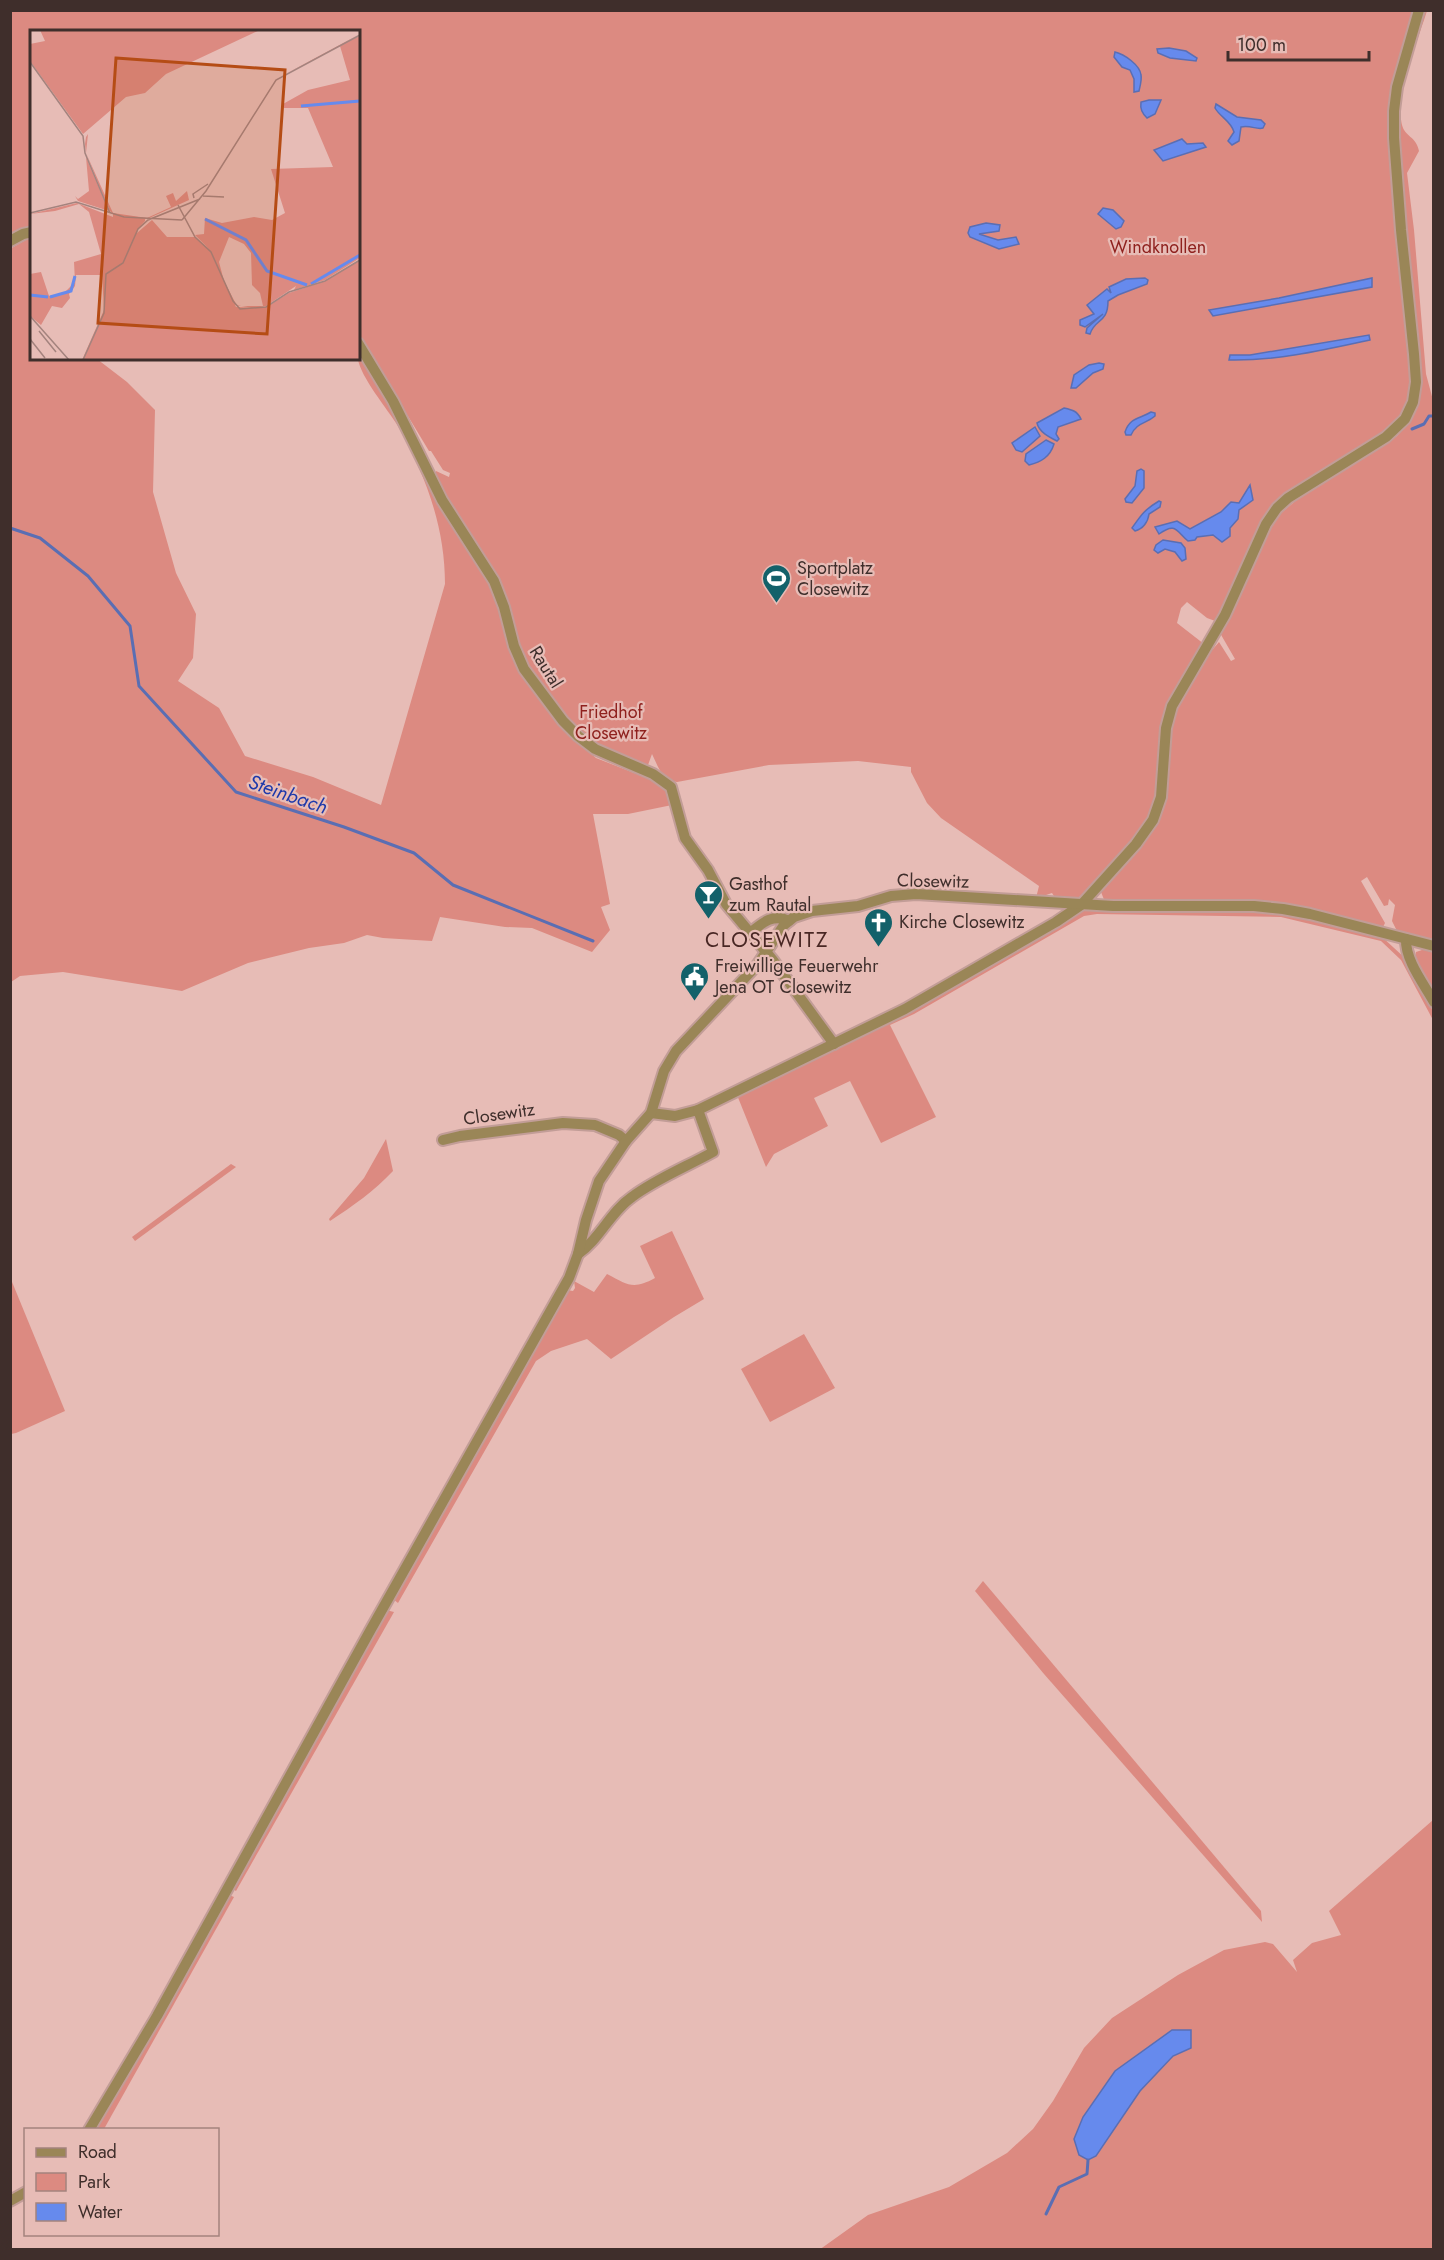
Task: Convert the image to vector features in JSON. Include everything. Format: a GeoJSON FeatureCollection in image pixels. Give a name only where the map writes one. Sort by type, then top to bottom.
{"type":"FeatureCollection","features":[{"type":"Feature","properties":{"kind":"street"},"geometry":{"type":"LineString","coordinates":[[651,1113],[675,1116],[698,1110],[905,1009],[979,967],[1056,922],[1081,904],[1136,844],[1153,820],[1161,797],[1167,728],[1172,706],[1216,633],[1266,524],[1277,508],[1322,476],[1386,437],[1405,419],[1413,402],[1416,382],[1401,230],[1394,120],[1397,87],[1419,10]]}},
{"type":"Feature","properties":{"kind":"street"},"geometry":{"type":"LineString","coordinates":[[10,242],[30,232]]}},
{"type":"Feature","properties":{"kind":"street","name":"Rautal"},"geometry":{"type":"LineString","coordinates":[[360,346],[393,401],[442,500],[494,581],[504,607],[512,640],[524,669],[563,721],[578,736],[595,749],[653,774],[671,787],[684,838],[708,870],[726,904],[834,1044]]}},
{"type":"Feature","properties":{"kind":"street","name":"Closewitz"},"geometry":{"type":"LineString","coordinates":[[750,933],[771,918],[782,917],[789,921],[812,911],[858,906],[891,896],[916,894],[1081,904],[1273,908],[1310,914],[1434,946]]}},
{"type":"Feature","properties":{"kind":"street"},"geometry":{"type":"LineString","coordinates":[[90,2128],[157,2016],[567,1281],[578,1254],[599,1181],[626,1141],[651,1113],[664,1071],[676,1051],[766,953],[789,921]]}},
{"type":"Feature","properties":{"kind":"street"},"geometry":{"type":"LineString","coordinates":[[1406,939],[1405,948],[1434,1002]]}},
{"type":"Feature","properties":{"kind":"street"},"geometry":{"type":"LineString","coordinates":[[578,1254],[592,1242],[602,1227],[631,1197],[713,1152],[698,1110]]}},
{"type":"Feature","properties":{"kind":"street","name":"Closewitz"},"geometry":{"type":"LineString","coordinates":[[443,1140],[563,1123],[595,1125],[619,1134],[626,1141]]}},
{"type":"Feature","properties":{"kind":"street"},"geometry":{"type":"LineString","coordinates":[[10,2201],[24,2193]]}},
{"type":"Feature","properties":{"kind":"green space","name":"Windknollen"},"geometry":{"type":"Polygon","coordinates":[[[11,11],[1414,11],[1393,83],[1410,356],[1411,385],[1408,402],[1402,415],[1384,433],[1283,497],[1218,622],[1207,618],[1187,602],[1181,608],[1177,623],[1204,644],[1180,683],[1157,796],[1140,832],[1085,893],[1075,900],[1056,899],[1052,893],[1046,895],[1046,899],[1036,898],[1039,886],[941,818],[927,803],[911,772],[911,767],[858,761],[769,765],[677,782],[664,776],[652,754],[648,765],[641,766],[581,734],[526,665],[507,606],[435,476],[436,471],[449,477],[450,473],[443,470],[429,451],[360,337],[360,30],[30,30],[30,227],[20,229],[11,235],[11,11]]]}},
{"type":"Feature","properties":{"kind":"green space"},"geometry":{"type":"Polygon","coordinates":[[[1423,11],[1427,11],[1404,84],[1401,113],[1403,129],[1416,142],[1419,151],[1407,173],[1426,374],[1434,404],[1433,942],[1398,933],[1392,921],[1395,905],[1389,899],[1388,905],[1384,906],[1367,877],[1361,881],[1385,923],[1382,929],[1310,910],[1105,902],[1101,892],[1104,887],[1149,834],[1175,708],[1207,656],[1219,642],[1231,661],[1235,659],[1220,633],[1270,526],[1280,514],[1306,492],[1397,436],[1410,421],[1418,402],[1414,321],[1398,138],[1401,87],[1423,11]]]}},
{"type":"Feature","properties":{"kind":"green space"},"geometry":{"type":"Polygon","coordinates":[[[30,238],[30,360],[98,360],[127,382],[155,410],[153,492],[176,573],[196,614],[193,658],[178,681],[219,708],[245,756],[313,777],[381,805],[445,584],[442,542],[432,502],[417,464],[398,426],[360,366],[360,353],[496,594],[510,646],[575,740],[596,758],[652,780],[665,788],[672,805],[628,814],[593,814],[610,904],[601,907],[610,930],[592,952],[532,928],[505,927],[440,917],[432,941],[367,935],[344,943],[309,948],[248,963],[182,991],[63,972],[20,976],[11,982],[10,249],[30,238]]]}},
{"type":"Feature","properties":{"kind":"green space"},"geometry":{"type":"Polygon","coordinates":[[[1082,910],[1253,911],[1310,918],[1382,937],[1405,958],[1433,1011],[1433,1020],[1401,960],[1381,941],[1281,917],[1097,914],[1084,916],[914,1014],[890,1025],[936,1117],[881,1143],[850,1081],[814,1098],[828,1126],[774,1154],[766,1167],[737,1095],[1082,910]]]}},
{"type":"Feature","properties":{"kind":"green space"},"geometry":{"type":"Polygon","coordinates":[[[1425,949],[1433,951],[1433,993],[1415,958],[1416,952],[1425,949]]]}},
{"type":"Feature","properties":{"kind":"green space"},"geometry":{"type":"Polygon","coordinates":[[[386,1139],[393,1171],[363,1198],[330,1221],[329,1219],[364,1178],[386,1139]]]}},
{"type":"Feature","properties":{"kind":"green space"},"geometry":{"type":"Polygon","coordinates":[[[231,1164],[236,1167],[135,1241],[132,1237],[231,1164]]]}},
{"type":"Feature","properties":{"kind":"green space"},"geometry":{"type":"Polygon","coordinates":[[[672,1231],[704,1299],[611,1359],[587,1339],[551,1351],[536,1361],[398,1603],[393,1599],[567,1290],[573,1291],[574,1281],[594,1292],[607,1274],[631,1285],[641,1284],[655,1278],[640,1246],[672,1231]]]}},
{"type":"Feature","properties":{"kind":"green space"},"geometry":{"type":"Polygon","coordinates":[[[10,1277],[65,1411],[11,1434],[10,1277]]]}},
{"type":"Feature","properties":{"kind":"green space"},"geometry":{"type":"Polygon","coordinates":[[[804,1334],[835,1388],[770,1422],[741,1369],[804,1334]]]}},
{"type":"Feature","properties":{"kind":"green space"},"geometry":{"type":"Polygon","coordinates":[[[983,1581],[1261,1911],[1262,1922],[1044,1674],[975,1591],[983,1581]]]}},
{"type":"Feature","properties":{"kind":"green space"},"geometry":{"type":"Polygon","coordinates":[[[386,1610],[394,1612],[236,1891],[233,1889],[386,1610]]]}},
{"type":"Feature","properties":{"kind":"green space"},"geometry":{"type":"Polygon","coordinates":[[[1433,1820],[1433,2249],[819,2250],[868,2215],[949,2187],[1007,2153],[1033,2129],[1053,2101],[1084,2048],[1112,2018],[1178,1975],[1224,1950],[1265,1942],[1273,1944],[1297,1972],[1293,1960],[1312,1943],[1341,1935],[1329,1911],[1433,1820]],[[1191,2048],[1115,2071],[1083,2118],[1074,2139],[1096,2156],[1140,2091],[1173,2056],[1191,2048]]]}},
{"type":"Feature","properties":{"kind":"green space"},"geometry":{"type":"Polygon","coordinates":[[[229,1895],[234,1897],[105,2128],[97,2128],[229,1895]]]}},
{"type":"Feature","properties":{"kind":"water"},"geometry":{"type":"Polygon","coordinates":[[[1169,48],[1186,51],[1197,58],[1196,61],[1170,58],[1158,53],[1157,49],[1169,48]]]}},
{"type":"Feature","properties":{"kind":"water"},"geometry":{"type":"Polygon","coordinates":[[[1115,52],[1123,55],[1138,67],[1141,77],[1139,91],[1134,92],[1134,79],[1130,70],[1122,67],[1114,57],[1115,52]]]}},
{"type":"Feature","properties":{"kind":"water"},"geometry":{"type":"Polygon","coordinates":[[[1161,100],[1155,114],[1147,118],[1142,111],[1141,102],[1161,100]]]}},
{"type":"Feature","properties":{"kind":"water"},"geometry":{"type":"Polygon","coordinates":[[[1216,104],[1237,117],[1261,120],[1265,124],[1263,128],[1241,127],[1239,141],[1232,145],[1228,141],[1234,132],[1233,128],[1217,111],[1216,104]]]}},
{"type":"Feature","properties":{"kind":"water"},"geometry":{"type":"Polygon","coordinates":[[[1182,139],[1187,144],[1203,143],[1206,147],[1163,161],[1154,150],[1182,139]]]}},
{"type":"Feature","properties":{"kind":"water"},"geometry":{"type":"Polygon","coordinates":[[[1103,208],[1113,210],[1124,221],[1121,227],[1116,229],[1098,214],[1103,208]]]}},
{"type":"Feature","properties":{"kind":"water"},"geometry":{"type":"Polygon","coordinates":[[[986,223],[1000,225],[999,231],[979,234],[998,240],[1016,237],[1019,244],[999,249],[970,237],[968,233],[970,227],[986,223]]]}},
{"type":"Feature","properties":{"kind":"water"},"geometry":{"type":"Polygon","coordinates":[[[1145,278],[1148,280],[1147,284],[1108,301],[1104,317],[1095,325],[1090,334],[1086,333],[1087,328],[1103,314],[1085,327],[1080,325],[1080,320],[1094,314],[1087,305],[1107,289],[1111,293],[1109,287],[1126,279],[1145,278]]]}},
{"type":"Feature","properties":{"kind":"water"},"geometry":{"type":"Polygon","coordinates":[[[1372,278],[1372,287],[1213,316],[1209,310],[1279,298],[1372,278]]]}},
{"type":"Feature","properties":{"kind":"water"},"geometry":{"type":"Polygon","coordinates":[[[1369,335],[1370,340],[1318,351],[1265,359],[1229,360],[1230,355],[1250,355],[1369,335]]]}},
{"type":"Feature","properties":{"kind":"water"},"geometry":{"type":"Polygon","coordinates":[[[1104,364],[1103,369],[1093,373],[1076,388],[1071,388],[1074,375],[1089,365],[1104,364]]]}},
{"type":"Feature","properties":{"kind":"water"},"geometry":{"type":"Polygon","coordinates":[[[1064,408],[1074,411],[1081,419],[1058,427],[1056,434],[1059,439],[1057,441],[1042,432],[1037,423],[1064,408]]]}},
{"type":"Feature","properties":{"kind":"water"},"geometry":{"type":"Polygon","coordinates":[[[1151,412],[1155,413],[1152,419],[1139,425],[1131,435],[1126,435],[1125,432],[1130,424],[1151,412]]]}},
{"type":"Feature","properties":{"kind":"water"},"geometry":{"type":"Polygon","coordinates":[[[1035,427],[1040,436],[1022,452],[1016,450],[1012,443],[1035,427]]]}},
{"type":"Feature","properties":{"kind":"water"},"geometry":{"type":"Polygon","coordinates":[[[1046,440],[1054,444],[1050,452],[1041,460],[1029,465],[1025,461],[1026,454],[1046,440]]]}},
{"type":"Feature","properties":{"kind":"water"},"geometry":{"type":"Polygon","coordinates":[[[1141,469],[1144,471],[1144,488],[1132,503],[1126,502],[1125,499],[1135,486],[1137,471],[1141,469]]]}},
{"type":"Feature","properties":{"kind":"water"},"geometry":{"type":"Polygon","coordinates":[[[1250,485],[1253,500],[1239,510],[1238,519],[1230,528],[1230,536],[1222,542],[1213,535],[1188,541],[1175,529],[1165,530],[1159,534],[1155,527],[1177,521],[1190,529],[1221,512],[1231,502],[1239,503],[1250,485]]]}},
{"type":"Feature","properties":{"kind":"water"},"geometry":{"type":"Polygon","coordinates":[[[1159,501],[1161,502],[1160,507],[1149,514],[1145,525],[1135,531],[1132,528],[1141,516],[1159,501]]]}},
{"type":"Feature","properties":{"kind":"water"},"geometry":{"type":"Polygon","coordinates":[[[1163,540],[1181,543],[1185,548],[1186,559],[1182,561],[1175,552],[1165,549],[1158,553],[1154,550],[1156,545],[1163,540]]]}},
{"type":"Feature","properties":{"kind":"water"},"geometry":{"type":"Polygon","coordinates":[[[1172,2030],[1191,2030],[1191,2048],[1173,2056],[1140,2091],[1096,2156],[1088,2160],[1079,2155],[1074,2139],[1083,2117],[1115,2071],[1172,2030]]]}},
{"type":"Feature","properties":{"kind":"waterway"},"geometry":{"type":"LineString","coordinates":[[1412,429],[1424,424],[1429,416],[1434,416]]}},
{"type":"Feature","properties":{"kind":"waterway","name":"Steinbach"},"geometry":{"type":"LineString","coordinates":[[10,528],[40,538],[88,576],[130,626],[139,686],[236,792],[344,827],[414,853],[453,885],[593,941]]}},
{"type":"Feature","properties":{"kind":"waterway"},"geometry":{"type":"LineString","coordinates":[[1046,2214],[1059,2187],[1087,2174],[1088,2160]]}},
{"type":"Feature","properties":{"kind":"place","name":"Sportplatz Closewitz"},"geometry":{"type":"Point","coordinates":[776,604]}},
{"type":"Feature","properties":{"kind":"place","name":"Gasthof zum Rautal"},"geometry":{"type":"Point","coordinates":[708,920]}},
{"type":"Feature","properties":{"kind":"place","name":"Kirche Closewitz"},"geometry":{"type":"Point","coordinates":[878,948]}},
{"type":"Feature","properties":{"kind":"place","name":"Freiwillige Feuerwehr Jena OT Closewitz"},"geometry":{"type":"Point","coordinates":[694,1002]}},
{"type":"Feature","properties":{"kind":"district","name":"CLOSEWITZ"},"geometry":{"type":"Point","coordinates":[767,940]}},
{"type":"Feature","properties":{"kind":"park label","name":"Friedhof Closewitz"},"geometry":{"type":"Point","coordinates":[611,722]}}]}
